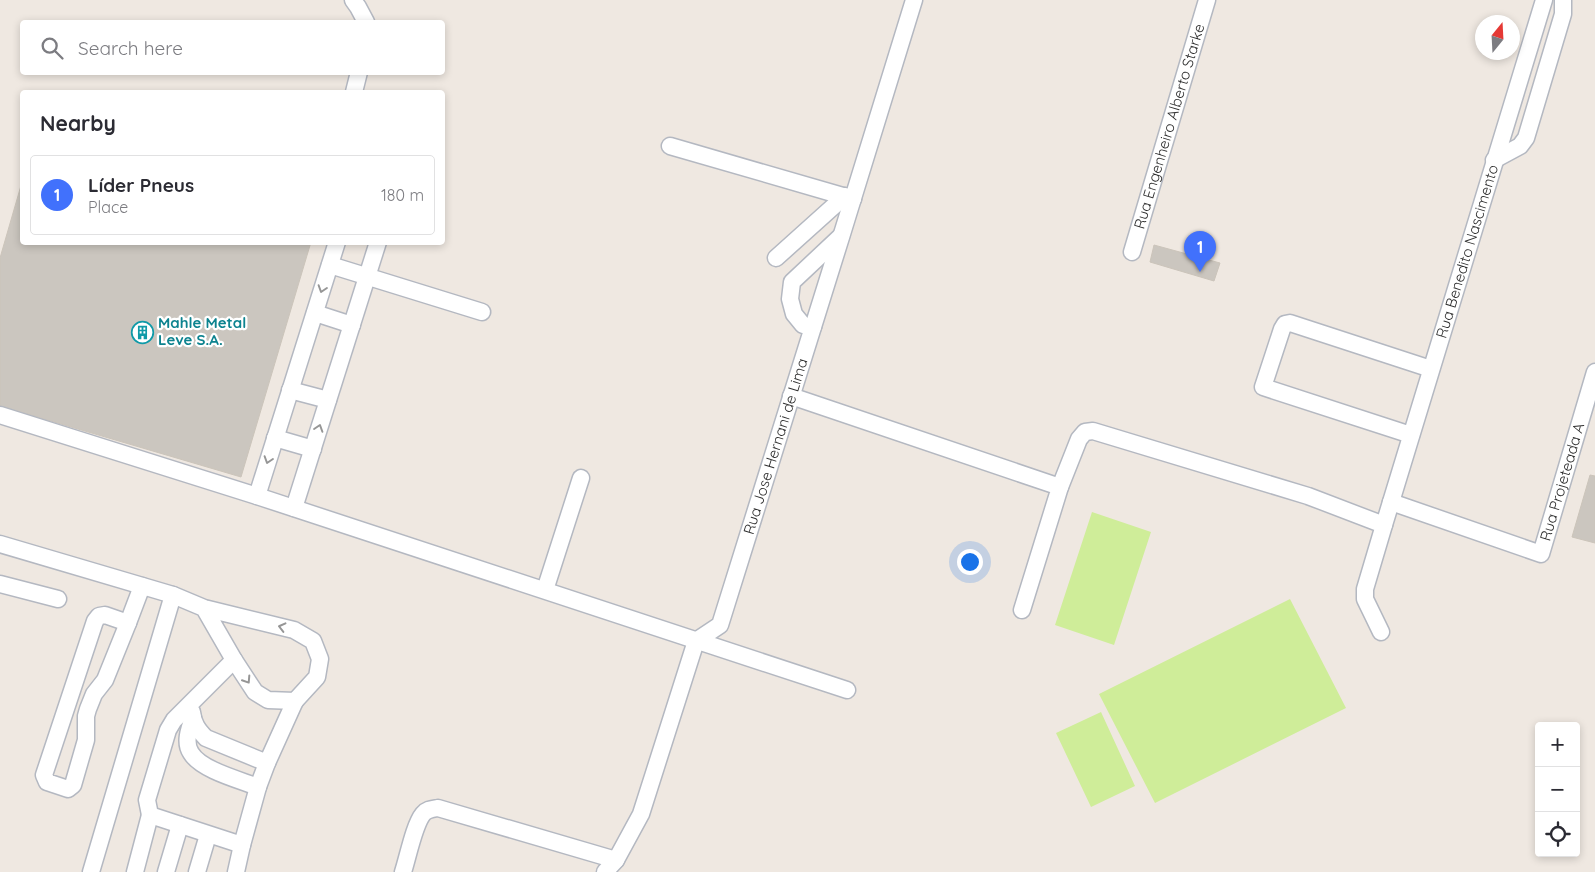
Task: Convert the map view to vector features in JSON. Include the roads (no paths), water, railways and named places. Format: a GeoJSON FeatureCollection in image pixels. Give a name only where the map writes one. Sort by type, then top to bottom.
{"type":"FeatureCollection","features":[{"type":"Feature","properties":{"kind":"street"},"geometry":{"type":"LineString","coordinates":[[353,0],[365,20]]}},
{"type":"Feature","properties":{"kind":"street","name":"Rua Jose Hernani de Lima"},"geometry":{"type":"LineString","coordinates":[[696,641],[720,625],[842,234],[849,197],[914,0]]}},
{"type":"Feature","properties":{"kind":"street","name":"Rua Engenheiro Alberto Starke"},"geometry":{"type":"LineString","coordinates":[[1132,252],[1207,0]]}},
{"type":"Feature","properties":{"kind":"street","name":"Rua Benedito Nascimento"},"geometry":{"type":"LineString","coordinates":[[1381,632],[1365,599],[1365,589],[1544,0]]}},
{"type":"Feature","properties":{"kind":"street"},"geometry":{"type":"LineString","coordinates":[[1494,160],[1520,146],[1526,138],[1563,14],[1563,0]]}},
{"type":"Feature","properties":{"kind":"street"},"geometry":{"type":"LineString","coordinates":[[354,90],[358,75]]}},
{"type":"Feature","properties":{"kind":"street"},"geometry":{"type":"LineString","coordinates":[[670,146],[849,197]]}},
{"type":"Feature","properties":{"kind":"street"},"geometry":{"type":"LineString","coordinates":[[776,258],[849,197]]}},
{"type":"Feature","properties":{"kind":"street"},"geometry":{"type":"LineString","coordinates":[[812,327],[803,325],[794,314],[790,300],[792,282],[842,234]]}},
{"type":"Feature","properties":{"kind":"street"},"geometry":{"type":"LineString","coordinates":[[256,496],[336,245]]}},
{"type":"Feature","properties":{"kind":"street"},"geometry":{"type":"LineString","coordinates":[[294,508],[377,245]]}},
{"type":"Feature","properties":{"kind":"street"},"geometry":{"type":"LineString","coordinates":[[330,264],[482,312]]}},
{"type":"Feature","properties":{"kind":"street"},"geometry":{"type":"LineString","coordinates":[[315,313],[352,324]]}},
{"type":"Feature","properties":{"kind":"street"},"geometry":{"type":"LineString","coordinates":[[1411,436],[1262,387],[1282,329],[1285,324],[1290,323],[1431,369]]}},
{"type":"Feature","properties":{"kind":"street","name":"Rua Projeteada A"},"geometry":{"type":"LineString","coordinates":[[1391,502],[1541,554],[1595,372]]}},
{"type":"Feature","properties":{"kind":"street"},"geometry":{"type":"LineString","coordinates":[[290,390],[328,400]]}},
{"type":"Feature","properties":{"kind":"street"},"geometry":{"type":"LineString","coordinates":[[791,396],[1060,487]]}},
{"type":"Feature","properties":{"kind":"street"},"geometry":{"type":"LineString","coordinates":[[0,415],[294,508],[847,690]]}},
{"type":"Feature","properties":{"kind":"street"},"geometry":{"type":"LineString","coordinates":[[1022,610],[1060,487],[1079,439],[1085,432],[1093,431],[1308,496],[1384,525]]}},
{"type":"Feature","properties":{"kind":"street"},"geometry":{"type":"LineString","coordinates":[[275,438],[313,449]]}},
{"type":"Feature","properties":{"kind":"street"},"geometry":{"type":"LineString","coordinates":[[545,590],[581,478]]}},
{"type":"Feature","properties":{"kind":"street"},"geometry":{"type":"LineString","coordinates":[[0,544],[173,595],[204,608],[294,630],[313,640],[320,659],[317,677],[296,701],[267,763],[258,787],[236,872]]}},
{"type":"Feature","properties":{"kind":"street"},"geometry":{"type":"LineString","coordinates":[[0,584],[58,599]]}},
{"type":"Feature","properties":{"kind":"street"},"geometry":{"type":"LineString","coordinates":[[128,623],[105,615],[98,616],[95,621],[44,775],[47,782],[68,789],[73,786],[86,740],[86,716],[88,709],[94,694],[105,680],[128,623],[142,586]]}},
{"type":"Feature","properties":{"kind":"street"},"geometry":{"type":"LineString","coordinates":[[91,872],[173,595]]}},
{"type":"Feature","properties":{"kind":"street"},"geometry":{"type":"LineString","coordinates":[[204,608],[255,692],[268,700],[296,701]]}},
{"type":"Feature","properties":{"kind":"street"},"geometry":{"type":"LineString","coordinates":[[403,872],[424,812],[438,808],[610,866],[641,814],[696,641]]}},
{"type":"Feature","properties":{"kind":"street"},"geometry":{"type":"LineString","coordinates":[[136,872],[150,815],[147,800],[168,730],[174,720],[192,710],[234,660]]}},
{"type":"Feature","properties":{"kind":"street"},"geometry":{"type":"LineString","coordinates":[[192,710],[198,730],[206,738],[267,763]]}},
{"type":"Feature","properties":{"kind":"street"},"geometry":{"type":"LineString","coordinates":[[192,710],[187,740],[190,752],[199,762],[258,787]]}},
{"type":"Feature","properties":{"kind":"street"},"geometry":{"type":"LineString","coordinates":[[150,815],[242,845]]}},
{"type":"Feature","properties":{"kind":"street"},"geometry":{"type":"LineString","coordinates":[[166,872],[180,825]]}},
{"type":"Feature","properties":{"kind":"street"},"geometry":{"type":"LineString","coordinates":[[197,872],[208,835]]}},
{"type":"Feature","properties":{"kind":"place","name":"Líder Pneus"},"geometry":{"type":"Point","coordinates":[1200,272]}},
{"type":"Feature","properties":{"kind":"place","name":"Mahle Metal Leve S.A."},"geometry":{"type":"Point","coordinates":[142,332]}}]}
